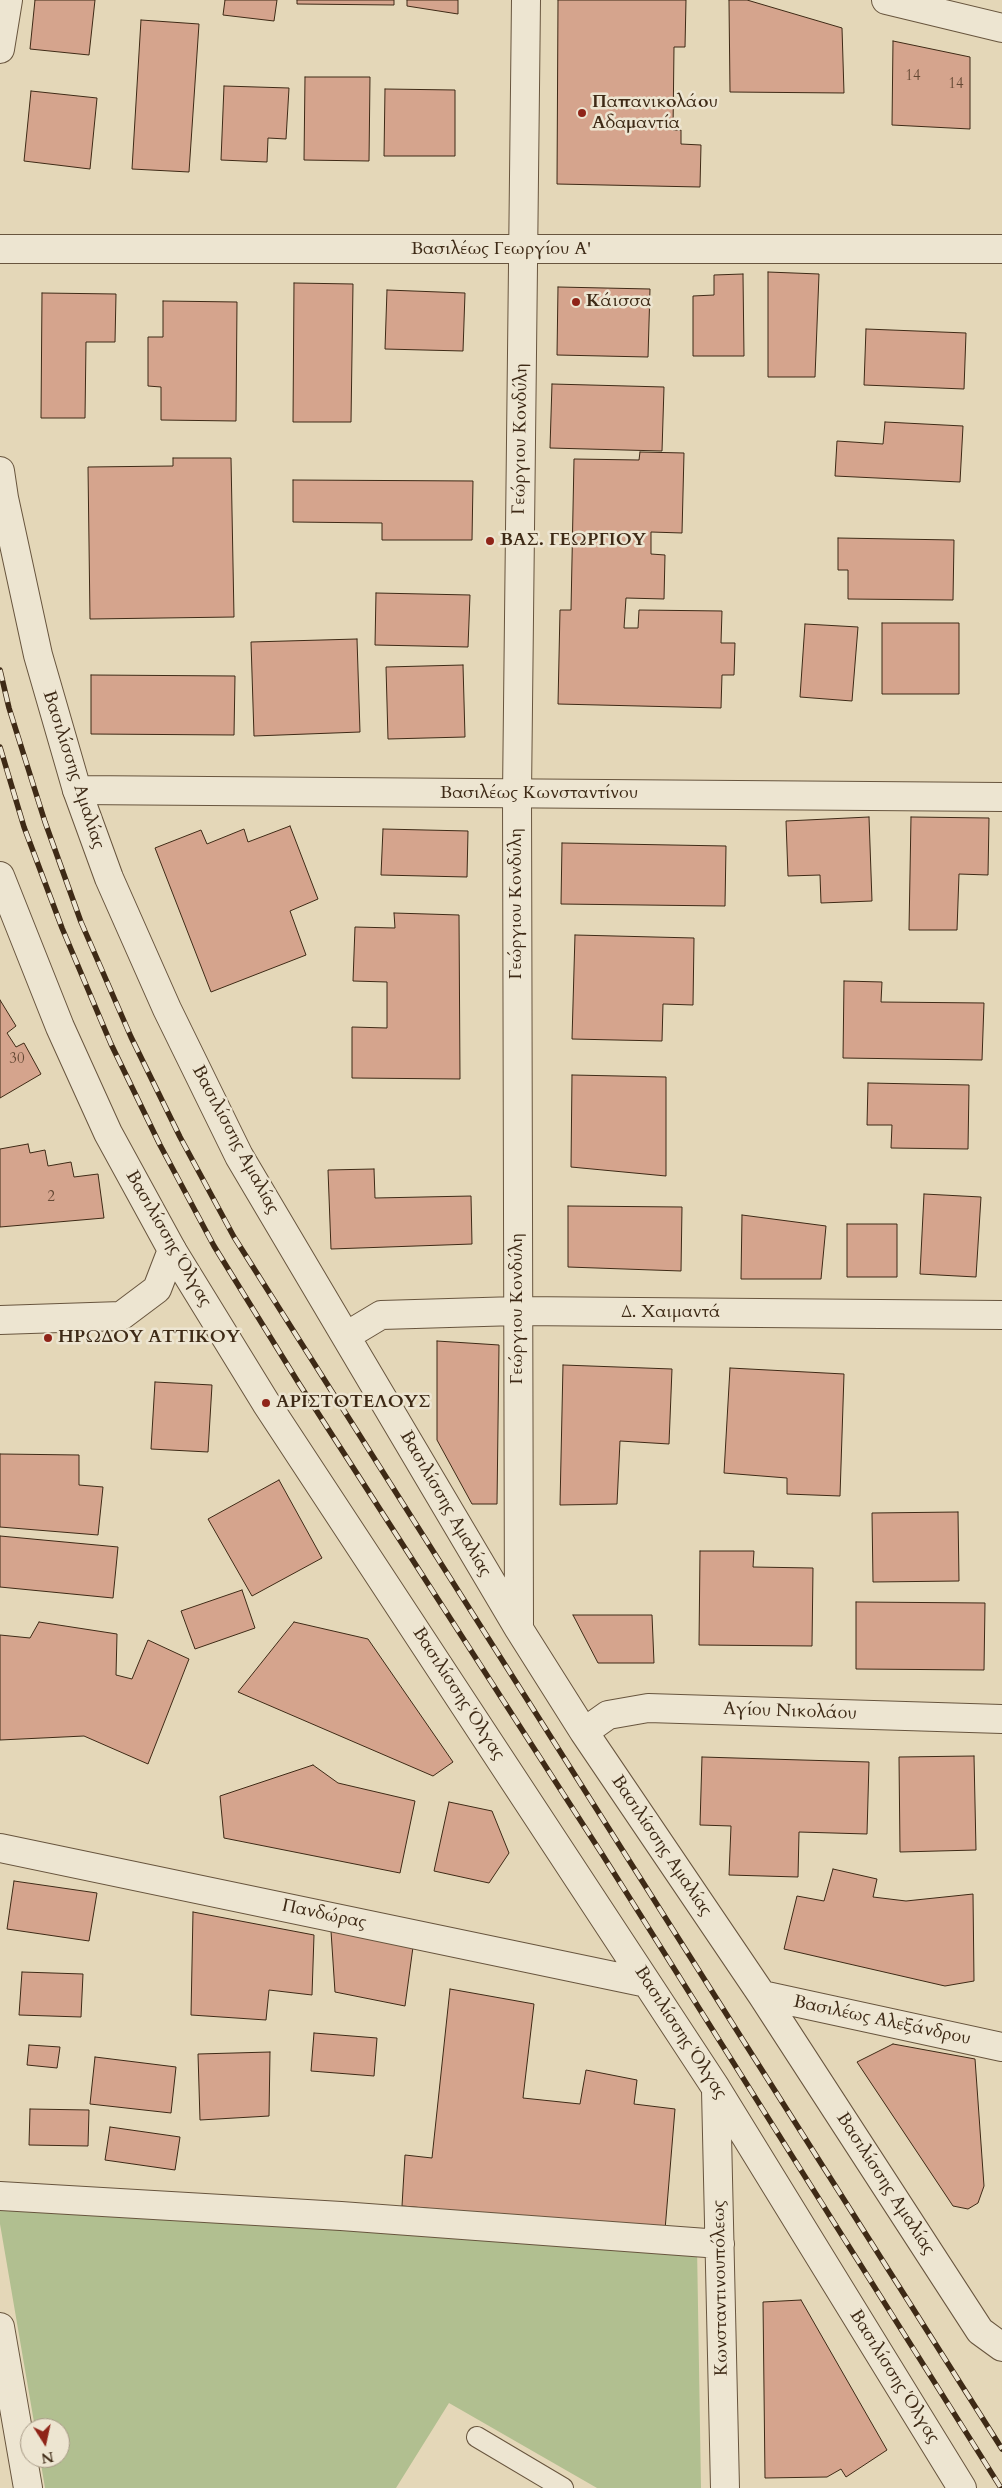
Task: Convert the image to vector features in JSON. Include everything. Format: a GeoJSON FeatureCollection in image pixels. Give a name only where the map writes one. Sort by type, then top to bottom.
{"type":"FeatureCollection","features":[{"type":"Feature","properties":{"kind":"street"},"geometry":{"type":"LineString","coordinates":[[0,49],[8,0]]}},
{"type":"Feature","properties":{"kind":"street","name":"Γεώργιου Κονδύλη"},"geometry":{"type":"LineString","coordinates":[[519,1629],[517,1312],[518,794],[526,0]]}},
{"type":"Feature","properties":{"kind":"street"},"geometry":{"type":"LineString","coordinates":[[886,0],[1002,28]]}},
{"type":"Feature","properties":{"kind":"street","name":"Βασιλέως Γεωργίου Α'"},"geometry":{"type":"LineString","coordinates":[[0,249],[522,250],[1002,248]]}},
{"type":"Feature","properties":{"kind":"street","name":"Βασιλίσσης Αμαλίας"},"geometry":{"type":"LineString","coordinates":[[0,471],[4,498],[38,655],[77,790],[109,878],[167,1009],[239,1156],[519,1629],[584,1732],[762,1994],[980,2331],[1002,2347]]}},
{"type":"Feature","properties":{"kind":"street","name":"Βασιλέως Κωνσταντίνου"},"geometry":{"type":"LineString","coordinates":[[77,790],[1002,797]]}},
{"type":"Feature","properties":{"kind":"street","name":"Βασιλίσσης Όλγας"},"geometry":{"type":"LineString","coordinates":[[0,876],[60,1027],[108,1133],[172,1250],[266,1403],[716,2088],[962,2488]]}},
{"type":"Feature","properties":{"kind":"street"},"geometry":{"type":"LineString","coordinates":[[0,1320],[121,1316],[157,1289],[172,1250]]}},
{"type":"Feature","properties":{"kind":"street","name":"Δ. Χαιμαντά"},"geometry":{"type":"LineString","coordinates":[[346,1336],[381,1316],[517,1312],[1002,1315]]}},
{"type":"Feature","properties":{"kind":"street","name":"Αγίου Νικολάου"},"geometry":{"type":"LineString","coordinates":[[584,1732],[608,1715],[648,1708],[1002,1719]]}},
{"type":"Feature","properties":{"kind":"street","name":"Πανδώρας"},"geometry":{"type":"LineString","coordinates":[[0,1848],[647,1983]]}},
{"type":"Feature","properties":{"kind":"street","name":"Βασιλέως Αλεξάνδρου"},"geometry":{"type":"LineString","coordinates":[[762,1994],[1002,2047]]}},
{"type":"Feature","properties":{"kind":"street","name":"Κωνσταντινουπόλεως"},"geometry":{"type":"LineString","coordinates":[[716,2088],[725,2488]]}},
{"type":"Feature","properties":{"kind":"street"},"geometry":{"type":"LineString","coordinates":[[0,2196],[341,2216],[720,2244]]}},
{"type":"Feature","properties":{"kind":"street"},"geometry":{"type":"LineString","coordinates":[[1,2337],[28,2488]]}},
{"type":"Feature","properties":{"kind":"lane"},"geometry":{"type":"LineString","coordinates":[[477,2437],[563,2488]]}},
{"type":"Feature","properties":{"kind":"green space"},"geometry":{"type":"Polygon","coordinates":[[[0,2205],[697,2246],[701,2488],[597,2488],[449,2403],[396,2488],[45,2488],[42,2468],[70,2468],[70,2418],[33,2418],[0,2224],[0,2205]]]}},
{"type":"Feature","properties":{"kind":"building"},"geometry":{"type":"Polygon","coordinates":[[[35,0],[95,0],[89,55],[30,49],[35,0]]]}},
{"type":"Feature","properties":{"kind":"building"},"geometry":{"type":"Polygon","coordinates":[[[225,0],[277,0],[274,21],[223,15],[225,0]]]}},
{"type":"Feature","properties":{"kind":"building"},"geometry":{"type":"Polygon","coordinates":[[[297,0],[394,0],[394,5],[297,4],[297,0]]]}},
{"type":"Feature","properties":{"kind":"building"},"geometry":{"type":"Polygon","coordinates":[[[407,0],[458,0],[458,14],[407,6],[407,0]]]}},
{"type":"Feature","properties":{"kind":"building"},"geometry":{"type":"Polygon","coordinates":[[[558,0],[686,0],[685,47],[674,47],[673,130],[681,130],[681,144],[701,145],[700,187],[557,184],[558,0]]]}},
{"type":"Feature","properties":{"kind":"building"},"geometry":{"type":"Polygon","coordinates":[[[729,0],[747,0],[842,28],[844,93],[730,92],[729,0]]]}},
{"type":"Feature","properties":{"kind":"building"},"geometry":{"type":"Polygon","coordinates":[[[141,20],[199,24],[189,172],[132,169],[141,20]]]}},
{"type":"Feature","properties":{"kind":"building"},"geometry":{"type":"Polygon","coordinates":[[[893,41],[970,57],[970,129],[892,125],[893,41]]]}},
{"type":"Feature","properties":{"kind":"building"},"geometry":{"type":"Polygon","coordinates":[[[305,77],[370,77],[369,161],[304,160],[305,77]]]}},
{"type":"Feature","properties":{"kind":"building"},"geometry":{"type":"Polygon","coordinates":[[[224,86],[289,88],[286,139],[268,138],[267,162],[221,160],[224,86]]]}},
{"type":"Feature","properties":{"kind":"building"},"geometry":{"type":"Polygon","coordinates":[[[385,89],[455,90],[455,156],[384,156],[385,89]]]}},
{"type":"Feature","properties":{"kind":"building"},"geometry":{"type":"Polygon","coordinates":[[[31,91],[97,98],[90,169],[24,161],[31,91]]]}},
{"type":"Feature","properties":{"kind":"building"},"geometry":{"type":"Polygon","coordinates":[[[768,272],[819,274],[815,377],[768,377],[768,272]]]}},
{"type":"Feature","properties":{"kind":"building"},"geometry":{"type":"Polygon","coordinates":[[[743,274],[744,356],[693,356],[693,296],[714,295],[714,275],[743,274]]]}},
{"type":"Feature","properties":{"kind":"building"},"geometry":{"type":"Polygon","coordinates":[[[294,283],[353,284],[351,422],[293,422],[294,283]]]}},
{"type":"Feature","properties":{"kind":"building"},"geometry":{"type":"Polygon","coordinates":[[[558,287],[650,289],[648,357],[557,355],[558,287]]]}},
{"type":"Feature","properties":{"kind":"building"},"geometry":{"type":"Polygon","coordinates":[[[387,290],[465,293],[463,351],[385,349],[387,290]]]}},
{"type":"Feature","properties":{"kind":"building"},"geometry":{"type":"Polygon","coordinates":[[[42,293],[116,294],[115,342],[86,342],[85,418],[41,418],[42,293]]]}},
{"type":"Feature","properties":{"kind":"building"},"geometry":{"type":"Polygon","coordinates":[[[163,301],[237,302],[236,421],[161,420],[161,387],[148,386],[148,337],[163,337],[163,301]]]}},
{"type":"Feature","properties":{"kind":"building"},"geometry":{"type":"Polygon","coordinates":[[[866,329],[966,333],[964,389],[864,385],[866,329]]]}},
{"type":"Feature","properties":{"kind":"building"},"geometry":{"type":"Polygon","coordinates":[[[552,384],[664,387],[662,451],[550,448],[552,384]]]}},
{"type":"Feature","properties":{"kind":"building"},"geometry":{"type":"Polygon","coordinates":[[[885,422],[963,426],[960,482],[835,476],[837,441],[883,444],[885,422]]]}},
{"type":"Feature","properties":{"kind":"building"},"geometry":{"type":"Polygon","coordinates":[[[640,452],[684,453],[682,533],[651,532],[651,554],[665,555],[664,599],[626,598],[624,628],[638,628],[639,610],[722,611],[721,643],[735,643],[734,675],[722,675],[721,708],[558,704],[560,610],[571,610],[574,459],[639,460],[640,452]]]}},
{"type":"Feature","properties":{"kind":"building"},"geometry":{"type":"Polygon","coordinates":[[[173,458],[231,458],[234,617],[90,619],[88,467],[173,466],[173,458]]]}},
{"type":"Feature","properties":{"kind":"building"},"geometry":{"type":"Polygon","coordinates":[[[293,480],[473,481],[472,540],[382,540],[382,523],[293,522],[293,480]]]}},
{"type":"Feature","properties":{"kind":"building"},"geometry":{"type":"Polygon","coordinates":[[[838,538],[954,540],[953,600],[848,599],[848,570],[838,570],[838,538]]]}},
{"type":"Feature","properties":{"kind":"building"},"geometry":{"type":"Polygon","coordinates":[[[376,593],[470,595],[468,647],[375,645],[376,593]]]}},
{"type":"Feature","properties":{"kind":"building"},"geometry":{"type":"Polygon","coordinates":[[[882,623],[959,623],[959,694],[882,694],[882,623]]]}},
{"type":"Feature","properties":{"kind":"building"},"geometry":{"type":"Polygon","coordinates":[[[805,624],[858,627],[852,701],[800,697],[805,624]]]}},
{"type":"Feature","properties":{"kind":"building"},"geometry":{"type":"Polygon","coordinates":[[[357,639],[360,732],[254,736],[251,642],[357,639]]]}},
{"type":"Feature","properties":{"kind":"building"},"geometry":{"type":"Polygon","coordinates":[[[463,665],[465,737],[388,739],[386,667],[463,665]]]}},
{"type":"Feature","properties":{"kind":"building"},"geometry":{"type":"Polygon","coordinates":[[[91,675],[235,676],[234,735],[91,734],[91,675]]]}},
{"type":"Feature","properties":{"kind":"building"},"geometry":{"type":"Polygon","coordinates":[[[869,817],[872,901],[821,903],[820,875],[788,876],[786,821],[869,817]]]}},
{"type":"Feature","properties":{"kind":"building"},"geometry":{"type":"Polygon","coordinates":[[[911,817],[989,818],[988,875],[959,874],[957,930],[909,930],[911,817]]]}},
{"type":"Feature","properties":{"kind":"building"},"geometry":{"type":"Polygon","coordinates":[[[290,826],[318,899],[290,911],[306,955],[211,992],[155,848],[201,830],[207,844],[244,829],[248,842],[290,826]]]}},
{"type":"Feature","properties":{"kind":"building"},"geometry":{"type":"Polygon","coordinates":[[[383,829],[468,831],[467,877],[381,875],[383,829]]]}},
{"type":"Feature","properties":{"kind":"building"},"geometry":{"type":"Polygon","coordinates":[[[562,843],[726,846],[725,906],[561,904],[562,843]]]}},
{"type":"Feature","properties":{"kind":"building"},"geometry":{"type":"Polygon","coordinates":[[[394,913],[459,915],[460,1079],[352,1078],[352,1027],[387,1028],[387,982],[353,981],[355,927],[395,928],[394,913]]]}},
{"type":"Feature","properties":{"kind":"building"},"geometry":{"type":"Polygon","coordinates":[[[575,935],[694,938],[693,1005],[663,1004],[662,1041],[572,1039],[575,935]]]}},
{"type":"Feature","properties":{"kind":"building"},"geometry":{"type":"Polygon","coordinates":[[[844,981],[882,982],[881,1002],[984,1003],[982,1060],[843,1058],[844,981]]]}},
{"type":"Feature","properties":{"kind":"building"},"geometry":{"type":"Polygon","coordinates":[[[0,1000],[16,1026],[7,1033],[16,1047],[24,1043],[41,1074],[0,1098],[0,1000]]]}},
{"type":"Feature","properties":{"kind":"building"},"geometry":{"type":"Polygon","coordinates":[[[572,1075],[666,1077],[666,1176],[571,1167],[572,1075]]]}},
{"type":"Feature","properties":{"kind":"building"},"geometry":{"type":"Polygon","coordinates":[[[868,1083],[969,1085],[968,1149],[891,1148],[892,1125],[867,1125],[868,1083]]]}},
{"type":"Feature","properties":{"kind":"building"},"geometry":{"type":"Polygon","coordinates":[[[28,1144],[30,1153],[45,1150],[48,1166],[71,1162],[74,1177],[98,1174],[104,1218],[0,1227],[0,1149],[28,1144]]]}},
{"type":"Feature","properties":{"kind":"building"},"geometry":{"type":"Polygon","coordinates":[[[374,1169],[375,1198],[471,1196],[472,1244],[331,1249],[328,1170],[374,1169]]]}},
{"type":"Feature","properties":{"kind":"building"},"geometry":{"type":"Polygon","coordinates":[[[924,1194],[981,1197],[976,1277],[920,1274],[924,1194]]]}},
{"type":"Feature","properties":{"kind":"building"},"geometry":{"type":"Polygon","coordinates":[[[568,1206],[682,1207],[681,1271],[568,1267],[568,1206]]]}},
{"type":"Feature","properties":{"kind":"building"},"geometry":{"type":"Polygon","coordinates":[[[742,1215],[826,1226],[821,1279],[741,1279],[742,1215]]]}},
{"type":"Feature","properties":{"kind":"building"},"geometry":{"type":"Polygon","coordinates":[[[847,1224],[897,1224],[897,1277],[847,1277],[847,1224]]]}},
{"type":"Feature","properties":{"kind":"building"},"geometry":{"type":"Polygon","coordinates":[[[437,1341],[499,1345],[497,1504],[472,1504],[437,1440],[437,1341]]]}},
{"type":"Feature","properties":{"kind":"building"},"geometry":{"type":"Polygon","coordinates":[[[563,1365],[672,1369],[669,1444],[620,1441],[617,1504],[560,1505],[563,1365]]]}},
{"type":"Feature","properties":{"kind":"building"},"geometry":{"type":"Polygon","coordinates":[[[730,1368],[844,1374],[840,1496],[787,1494],[787,1478],[724,1473],[730,1368]]]}},
{"type":"Feature","properties":{"kind":"building"},"geometry":{"type":"Polygon","coordinates":[[[155,1382],[212,1385],[208,1452],[151,1449],[155,1382]]]}},
{"type":"Feature","properties":{"kind":"building"},"geometry":{"type":"Polygon","coordinates":[[[0,1454],[79,1455],[79,1485],[103,1487],[98,1535],[0,1527],[0,1454]]]}},
{"type":"Feature","properties":{"kind":"building"},"geometry":{"type":"Polygon","coordinates":[[[279,1480],[322,1558],[252,1596],[208,1519],[279,1480]]]}},
{"type":"Feature","properties":{"kind":"building"},"geometry":{"type":"Polygon","coordinates":[[[958,1512],[959,1581],[873,1582],[872,1513],[958,1512]]]}},
{"type":"Feature","properties":{"kind":"building"},"geometry":{"type":"Polygon","coordinates":[[[0,1536],[118,1547],[113,1598],[0,1587],[0,1536]]]}},
{"type":"Feature","properties":{"kind":"building"},"geometry":{"type":"Polygon","coordinates":[[[700,1551],[754,1551],[753,1567],[813,1568],[812,1646],[699,1645],[700,1551]]]}},
{"type":"Feature","properties":{"kind":"building"},"geometry":{"type":"Polygon","coordinates":[[[242,1590],[255,1628],[195,1649],[181,1611],[242,1590]]]}},
{"type":"Feature","properties":{"kind":"building"},"geometry":{"type":"Polygon","coordinates":[[[856,1602],[985,1603],[984,1670],[856,1669],[856,1602]]]}},
{"type":"Feature","properties":{"kind":"building"},"geometry":{"type":"Polygon","coordinates":[[[573,1615],[652,1615],[654,1663],[598,1663],[573,1615]]]}},
{"type":"Feature","properties":{"kind":"building"},"geometry":{"type":"Polygon","coordinates":[[[39,1622],[117,1634],[116,1675],[132,1679],[148,1640],[189,1659],[148,1764],[84,1736],[0,1740],[0,1635],[30,1638],[39,1622]]]}},
{"type":"Feature","properties":{"kind":"building"},"geometry":{"type":"Polygon","coordinates":[[[294,1622],[368,1639],[453,1762],[433,1776],[238,1692],[294,1622]]]}},
{"type":"Feature","properties":{"kind":"building"},"geometry":{"type":"Polygon","coordinates":[[[974,1756],[976,1850],[900,1852],[899,1757],[974,1756]]]}},
{"type":"Feature","properties":{"kind":"building"},"geometry":{"type":"Polygon","coordinates":[[[702,1757],[869,1762],[867,1834],[799,1832],[798,1877],[729,1875],[731,1826],[700,1825],[702,1757]]]}},
{"type":"Feature","properties":{"kind":"building"},"geometry":{"type":"Polygon","coordinates":[[[313,1765],[338,1783],[415,1801],[400,1873],[224,1838],[220,1796],[313,1765]]]}},
{"type":"Feature","properties":{"kind":"building"},"geometry":{"type":"Polygon","coordinates":[[[449,1802],[492,1811],[509,1853],[489,1883],[434,1871],[449,1802]]]}},
{"type":"Feature","properties":{"kind":"building"},"geometry":{"type":"Polygon","coordinates":[[[833,1869],[877,1879],[873,1897],[906,1901],[973,1894],[974,1981],[945,1986],[784,1949],[797,1896],[824,1901],[833,1869]]]}},
{"type":"Feature","properties":{"kind":"building"},"geometry":{"type":"Polygon","coordinates":[[[14,1881],[97,1893],[89,1941],[7,1929],[14,1881]]]}},
{"type":"Feature","properties":{"kind":"building"},"geometry":{"type":"Polygon","coordinates":[[[193,1912],[314,1935],[312,1995],[269,1990],[266,2020],[191,2015],[193,1912]]]}},
{"type":"Feature","properties":{"kind":"building"},"geometry":{"type":"Polygon","coordinates":[[[331,1931],[413,1947],[405,2006],[335,1992],[331,1931]]]}},
{"type":"Feature","properties":{"kind":"building"},"geometry":{"type":"Polygon","coordinates":[[[22,1972],[83,1974],[81,2017],[19,2015],[22,1972]]]}},
{"type":"Feature","properties":{"kind":"building"},"geometry":{"type":"Polygon","coordinates":[[[450,1989],[534,2004],[523,2098],[580,2104],[586,2070],[637,2080],[634,2104],[675,2109],[665,2230],[402,2206],[405,2155],[432,2158],[450,1989]]]}},
{"type":"Feature","properties":{"kind":"building"},"geometry":{"type":"Polygon","coordinates":[[[314,2033],[377,2038],[374,2076],[311,2071],[314,2033]]]}},
{"type":"Feature","properties":{"kind":"building"},"geometry":{"type":"Polygon","coordinates":[[[893,2044],[975,2059],[984,2186],[978,2203],[968,2209],[953,2206],[857,2062],[893,2044]]]}},
{"type":"Feature","properties":{"kind":"building"},"geometry":{"type":"Polygon","coordinates":[[[29,2045],[60,2047],[57,2068],[27,2065],[29,2045]]]}},
{"type":"Feature","properties":{"kind":"building"},"geometry":{"type":"Polygon","coordinates":[[[270,2052],[269,2116],[200,2120],[198,2054],[270,2052]]]}},
{"type":"Feature","properties":{"kind":"building"},"geometry":{"type":"Polygon","coordinates":[[[95,2057],[176,2067],[171,2113],[90,2104],[95,2057]]]}},
{"type":"Feature","properties":{"kind":"building"},"geometry":{"type":"Polygon","coordinates":[[[30,2109],[89,2110],[88,2146],[29,2145],[30,2109]]]}},
{"type":"Feature","properties":{"kind":"building"},"geometry":{"type":"Polygon","coordinates":[[[110,2127],[180,2137],[175,2170],[105,2160],[110,2127]]]}},
{"type":"Feature","properties":{"kind":"building"},"geometry":{"type":"Polygon","coordinates":[[[801,2300],[887,2450],[846,2477],[841,2469],[827,2477],[765,2478],[763,2302],[801,2300]]]}},
{"type":"Feature","properties":{"kind":"railway"},"geometry":{"type":"LineString","coordinates":[[0,670],[9,708],[45,822],[81,922],[131,1037],[180,1137],[234,1237],[1002,2449]]}},
{"type":"Feature","properties":{"kind":"railway"},"geometry":{"type":"LineString","coordinates":[[0,747],[24,827],[62,928],[111,1044],[160,1145],[214,1246],[298,1382],[602,1854],[1001,2488]]}},
{"type":"Feature","properties":{"kind":"place","name":"Παπανικολάου Αδαμαντία"},"geometry":{"type":"Point","coordinates":[582,113]}},
{"type":"Feature","properties":{"kind":"place","name":"Κάισσα"},"geometry":{"type":"Point","coordinates":[576,302]}},
{"type":"Feature","properties":{"kind":"place","name":"ΒΑΣ. ΓΕΩΡΓΙΟΥ"},"geometry":{"type":"Point","coordinates":[490,541]}},
{"type":"Feature","properties":{"kind":"place","name":"ΗΡΩΔΟΥ ΑΤΤΙΚΟΥ"},"geometry":{"type":"Point","coordinates":[48,1338]}},
{"type":"Feature","properties":{"kind":"place","name":"ΑΡΙΣΤΟΤΕΛΟΥΣ"},"geometry":{"type":"Point","coordinates":[266,1403]}}]}
